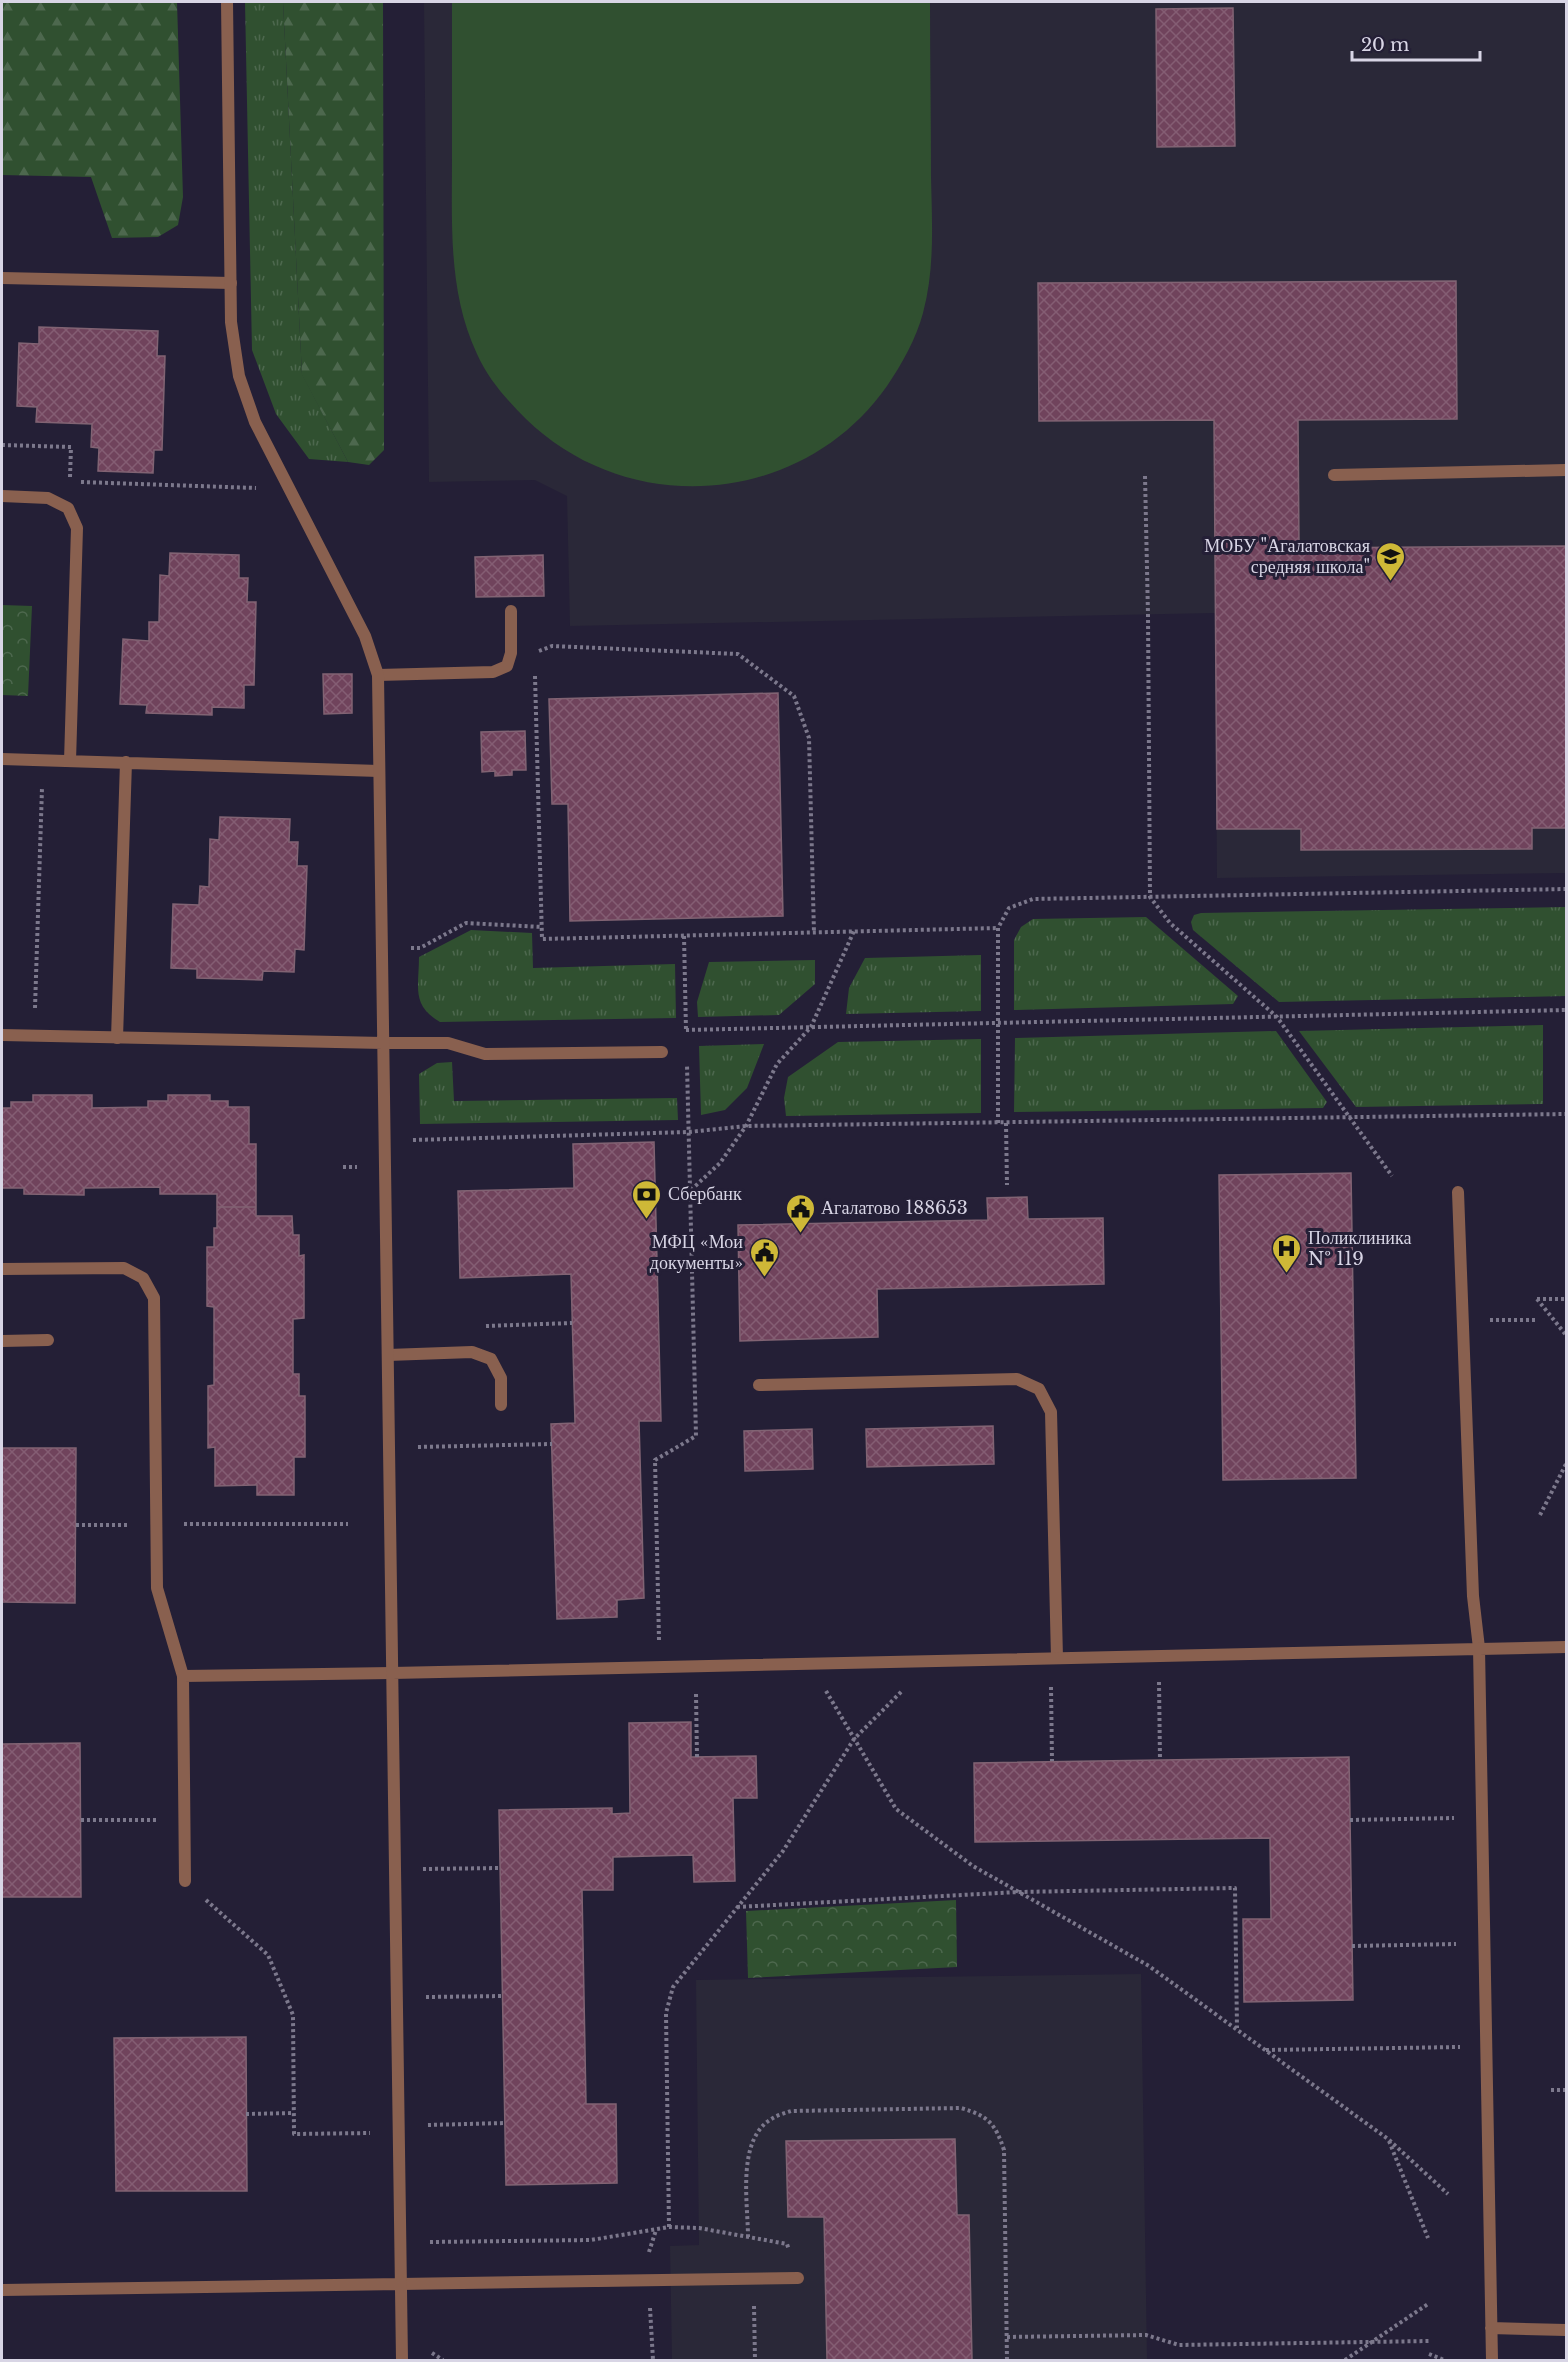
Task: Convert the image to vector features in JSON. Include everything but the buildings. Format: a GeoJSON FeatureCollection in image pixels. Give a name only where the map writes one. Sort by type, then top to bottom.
{"type":"FeatureCollection","features":[{"type":"Feature","properties":{"kind":"street"},"geometry":{"type":"LineString","coordinates":[[227,2],[231,322],[239,376],[255,423],[365,636],[378,675],[402,2361]]}},
{"type":"Feature","properties":{"kind":"street"},"geometry":{"type":"LineString","coordinates":[[2,278],[231,283]]}},
{"type":"Feature","properties":{"kind":"street"},"geometry":{"type":"LineString","coordinates":[[1334,476],[1566,470]]}},
{"type":"Feature","properties":{"kind":"street"},"geometry":{"type":"LineString","coordinates":[[2,496],[48,498],[69,508],[77,528],[70,761]]}},
{"type":"Feature","properties":{"kind":"street"},"geometry":{"type":"LineString","coordinates":[[378,675],[493,672],[507,666],[511,653],[511,611]]}},
{"type":"Feature","properties":{"kind":"street"},"geometry":{"type":"LineString","coordinates":[[2,759],[379,771]]}},
{"type":"Feature","properties":{"kind":"street"},"geometry":{"type":"LineString","coordinates":[[117,1038],[126,762]]}},
{"type":"Feature","properties":{"kind":"street"},"geometry":{"type":"LineString","coordinates":[[2,1035],[448,1043],[485,1054],[662,1052]]}},
{"type":"Feature","properties":{"kind":"street"},"geometry":{"type":"LineString","coordinates":[[1458,1192],[1473,1596],[1479,1648],[1492,2361]]}},
{"type":"Feature","properties":{"kind":"street"},"geometry":{"type":"LineString","coordinates":[[2,1269],[124,1269],[143,1278],[154,1298],[157,1588],[183,1676],[185,1881]]}},
{"type":"Feature","properties":{"kind":"street"},"geometry":{"type":"LineString","coordinates":[[2,1341],[48,1341]]}},
{"type":"Feature","properties":{"kind":"street"},"geometry":{"type":"LineString","coordinates":[[388,1355],[472,1352],[491,1359],[501,1378],[501,1406]]}},
{"type":"Feature","properties":{"kind":"street"},"geometry":{"type":"LineString","coordinates":[[759,1385],[1017,1379],[1039,1389],[1051,1412],[1057,1658]]}},
{"type":"Feature","properties":{"kind":"street"},"geometry":{"type":"LineString","coordinates":[[183,1676],[1566,1647]]}},
{"type":"Feature","properties":{"kind":"street"},"geometry":{"type":"LineString","coordinates":[[2,2290],[798,2278]]}},
{"type":"Feature","properties":{"kind":"street"},"geometry":{"type":"LineString","coordinates":[[1491,2328],[1566,2330]]}},
{"type":"Feature","properties":{"kind":"path"},"geometry":{"type":"LineString","coordinates":[[2,445],[71,447],[69,482],[264,488]]}},
{"type":"Feature","properties":{"kind":"path"},"geometry":{"type":"LineString","coordinates":[[1145,476],[1150,897],[1170,923],[1277,1017],[1392,1176]]}},
{"type":"Feature","properties":{"kind":"path"},"geometry":{"type":"LineString","coordinates":[[511,653],[535,652],[552,646],[738,654],[794,696],[809,738],[814,933]]}},
{"type":"Feature","properties":{"kind":"path"},"geometry":{"type":"LineString","coordinates":[[535,652],[542,939],[998,928]]}},
{"type":"Feature","properties":{"kind":"path"},"geometry":{"type":"LineString","coordinates":[[35,1012],[43,760]]}},
{"type":"Feature","properties":{"kind":"path"},"geometry":{"type":"LineString","coordinates":[[998,1123],[998,928],[1009,908],[1033,899],[1566,889]]}},
{"type":"Feature","properties":{"kind":"path"},"geometry":{"type":"LineString","coordinates":[[382,949],[420,948],[466,923],[542,927]]}},
{"type":"Feature","properties":{"kind":"path"},"geometry":{"type":"LineString","coordinates":[[690,1191],[720,1163],[746,1126],[777,1064],[811,1027],[854,931]]}},
{"type":"Feature","properties":{"kind":"path"},"geometry":{"type":"LineString","coordinates":[[684,936],[686,1041]]}},
{"type":"Feature","properties":{"kind":"path"},"geometry":{"type":"LineString","coordinates":[[686,1030],[1566,1010]]}},
{"type":"Feature","properties":{"kind":"path"},"geometry":{"type":"LineString","coordinates":[[660,1667],[655,1460],[696,1436],[687,1063]]}},
{"type":"Feature","properties":{"kind":"path"},"geometry":{"type":"LineString","coordinates":[[410,1140],[689,1132],[746,1126],[1566,1114]]}},
{"type":"Feature","properties":{"kind":"path"},"geometry":{"type":"LineString","coordinates":[[1006,1122],[1008,1185]]}},
{"type":"Feature","properties":{"kind":"path"},"geometry":{"type":"LineString","coordinates":[[1566,1299],[1537,1299],[1566,1335]]}},
{"type":"Feature","properties":{"kind":"path"},"geometry":{"type":"LineString","coordinates":[[1462,1320],[1538,1320]]}},
{"type":"Feature","properties":{"kind":"path"},"geometry":{"type":"LineString","coordinates":[[481,1326],[572,1323]]}},
{"type":"Feature","properties":{"kind":"path"},"geometry":{"type":"LineString","coordinates":[[414,1447],[552,1444]]}},
{"type":"Feature","properties":{"kind":"path"},"geometry":{"type":"LineString","coordinates":[[1540,1515],[1566,1464]]}},
{"type":"Feature","properties":{"kind":"path"},"geometry":{"type":"LineString","coordinates":[[76,1525],[348,1524]]}},
{"type":"Feature","properties":{"kind":"path"},"geometry":{"type":"LineString","coordinates":[[1159,1681],[1160,1760]]}},
{"type":"Feature","properties":{"kind":"path"},"geometry":{"type":"LineString","coordinates":[[1051,1683],[1052,1761]]}},
{"type":"Feature","properties":{"kind":"path"},"geometry":{"type":"LineString","coordinates":[[669,2227],[666,2013],[673,1987],[783,1851],[854,1739],[906,1687]]}},
{"type":"Feature","properties":{"kind":"path"},"geometry":{"type":"LineString","coordinates":[[824,1689],[896,1809],[973,1866],[1149,1966],[1388,2139],[1448,2194]]}},
{"type":"Feature","properties":{"kind":"path"},"geometry":{"type":"LineString","coordinates":[[696,1692],[697,1757]]}},
{"type":"Feature","properties":{"kind":"path"},"geometry":{"type":"LineString","coordinates":[[1350,1820],[1458,1818]]}},
{"type":"Feature","properties":{"kind":"path"},"geometry":{"type":"LineString","coordinates":[[81,1820],[184,1820]]}},
{"type":"Feature","properties":{"kind":"path"},"geometry":{"type":"LineString","coordinates":[[423,1869],[500,1868]]}},
{"type":"Feature","properties":{"kind":"path"},"geometry":{"type":"LineString","coordinates":[[185,1881],[268,1955],[293,2015],[294,2134],[398,2132]]}},
{"type":"Feature","properties":{"kind":"path"},"geometry":{"type":"LineString","coordinates":[[737,1907],[1018,1892],[1235,1888],[1237,2029]]}},
{"type":"Feature","properties":{"kind":"path"},"geometry":{"type":"LineString","coordinates":[[1352,1946],[1461,1944]]}},
{"type":"Feature","properties":{"kind":"path"},"geometry":{"type":"LineString","coordinates":[[425,1996],[503,1996]]}},
{"type":"Feature","properties":{"kind":"path"},"geometry":{"type":"LineString","coordinates":[[1265,2050],[1462,2047]]}},
{"type":"Feature","properties":{"kind":"path"},"geometry":{"type":"LineString","coordinates":[[1551,2090],[1566,2090]]}},
{"type":"Feature","properties":{"kind":"path"},"geometry":{"type":"LineString","coordinates":[[748,2237],[747,2155],[755,2135],[771,2118],[791,2111],[961,2108],[980,2114],[997,2129],[1004,2150],[1007,2361]]}},
{"type":"Feature","properties":{"kind":"path"},"geometry":{"type":"LineString","coordinates":[[246,2114],[294,2113]]}},
{"type":"Feature","properties":{"kind":"path"},"geometry":{"type":"LineString","coordinates":[[428,2124],[505,2123]]}},
{"type":"Feature","properties":{"kind":"path"},"geometry":{"type":"LineString","coordinates":[[1388,2139],[1428,2238]]}},
{"type":"Feature","properties":{"kind":"path"},"geometry":{"type":"LineString","coordinates":[[430,2242],[591,2240],[669,2227],[699,2228],[787,2244],[798,2278]]}},
{"type":"Feature","properties":{"kind":"path"},"geometry":{"type":"LineString","coordinates":[[753,2279],[755,2361]]}},
{"type":"Feature","properties":{"kind":"path"},"geometry":{"type":"LineString","coordinates":[[1345,2361],[1428,2304]]}},
{"type":"Feature","properties":{"kind":"path"},"geometry":{"type":"LineString","coordinates":[[1007,2337],[1146,2335],[1179,2345],[1429,2341]]}},
{"type":"Feature","properties":{"kind":"path"},"geometry":{"type":"LineString","coordinates":[[432,2353],[443,2361]]}},
{"type":"Feature","properties":{"kind":"path"},"geometry":{"type":"LineString","coordinates":[[1429,2354],[1444,2361]]}},
{"type":"Feature","properties":{"kind":"shaded area"},"geometry":{"type":"Polygon","coordinates":[[[424,2],[1566,2],[1566,873],[1217,878],[1215,613],[570,626],[567,496],[535,480],[429,482],[424,2]]]}},
{"type":"Feature","properties":{"kind":"shaded area"},"geometry":{"type":"Polygon","coordinates":[[[1141,1974],[1147,2360],[672,2360],[670,2246],[699,2245],[696,1980],[1141,1974]]]}},
{"type":"Feature","properties":{"kind":"green space"},"geometry":{"type":"Polygon","coordinates":[[[2,2],[177,2],[183,197],[178,225],[158,237],[112,238],[91,177],[2,175],[2,2]]]}},
{"type":"Feature","properties":{"kind":"green space"},"geometry":{"type":"Polygon","coordinates":[[[245,2],[283,2],[302,374],[348,462],[309,459],[276,414],[252,350],[245,2]]]}},
{"type":"Feature","properties":{"kind":"green space"},"geometry":{"type":"Polygon","coordinates":[[[283,2],[383,2],[384,450],[369,465],[348,462],[302,375],[283,2]]]}},
{"type":"Feature","properties":{"kind":"green space"},"geometry":{"type":"Polygon","coordinates":[[[452,2],[930,2],[932,228],[927,296],[917,332],[903,360],[887,386],[852,426],[810,456],[763,476],[714,485],[664,485],[614,473],[568,452],[526,419],[492,381],[481,363],[468,331],[456,282],[452,233],[452,2]]]}},
{"type":"Feature","properties":{"kind":"green space"},"geometry":{"type":"Polygon","coordinates":[[[2,605],[32,606],[28,696],[2,695],[2,605]]]}},
{"type":"Feature","properties":{"kind":"green space"},"geometry":{"type":"Polygon","coordinates":[[[1566,907],[1566,996],[1279,1002],[1193,930],[1191,922],[1194,915],[1201,913],[1566,907]]]}},
{"type":"Feature","properties":{"kind":"green space"},"geometry":{"type":"Polygon","coordinates":[[[1146,917],[1238,996],[1233,1004],[1014,1010],[1014,940],[1021,927],[1033,919],[1146,917]]]}},
{"type":"Feature","properties":{"kind":"green space"},"geometry":{"type":"Polygon","coordinates":[[[471,930],[532,933],[533,968],[675,964],[676,1018],[440,1022],[424,1009],[421,1002],[418,986],[419,957],[471,930]]]}},
{"type":"Feature","properties":{"kind":"green space"},"geometry":{"type":"Polygon","coordinates":[[[981,955],[981,1011],[846,1014],[849,988],[865,958],[981,955]]]}},
{"type":"Feature","properties":{"kind":"green space"},"geometry":{"type":"Polygon","coordinates":[[[815,960],[815,984],[779,1015],[698,1017],[697,1002],[709,962],[815,960]]]}},
{"type":"Feature","properties":{"kind":"green space"},"geometry":{"type":"Polygon","coordinates":[[[1543,1025],[1543,1104],[1356,1107],[1299,1031],[1543,1025]]]}},
{"type":"Feature","properties":{"kind":"green space"},"geometry":{"type":"Polygon","coordinates":[[[1276,1031],[1327,1102],[1323,1108],[1014,1112],[1015,1038],[1276,1031]]]}},
{"type":"Feature","properties":{"kind":"green space"},"geometry":{"type":"Polygon","coordinates":[[[981,1039],[981,1113],[786,1116],[784,1098],[788,1077],[838,1042],[981,1039]]]}},
{"type":"Feature","properties":{"kind":"green space"},"geometry":{"type":"Polygon","coordinates":[[[764,1044],[747,1088],[725,1110],[701,1115],[699,1046],[764,1044]]]}},
{"type":"Feature","properties":{"kind":"green space"},"geometry":{"type":"Polygon","coordinates":[[[452,1062],[454,1101],[677,1098],[678,1120],[420,1124],[419,1074],[437,1063],[452,1062]]]}},
{"type":"Feature","properties":{"kind":"green space"},"geometry":{"type":"Polygon","coordinates":[[[956,1900],[957,1967],[748,1978],[746,1911],[956,1900]]]}},
{"type":"Feature","properties":{"kind":"place","name":"МОБУ \"Агалатовская средняя школа\""},"geometry":{"type":"Point","coordinates":[1391,582]}},
{"type":"Feature","properties":{"kind":"place","name":"Сбербанк"},"geometry":{"type":"Point","coordinates":[647,1220]}},
{"type":"Feature","properties":{"kind":"place","name":"Агалатово 188653"},"geometry":{"type":"Point","coordinates":[800,1234]}},
{"type":"Feature","properties":{"kind":"place","name":"Поликлиника № 119"},"geometry":{"type":"Point","coordinates":[1287,1274]}},
{"type":"Feature","properties":{"kind":"place","name":"МФЦ «Мои документы»"},"geometry":{"type":"Point","coordinates":[764,1278]}}]}
